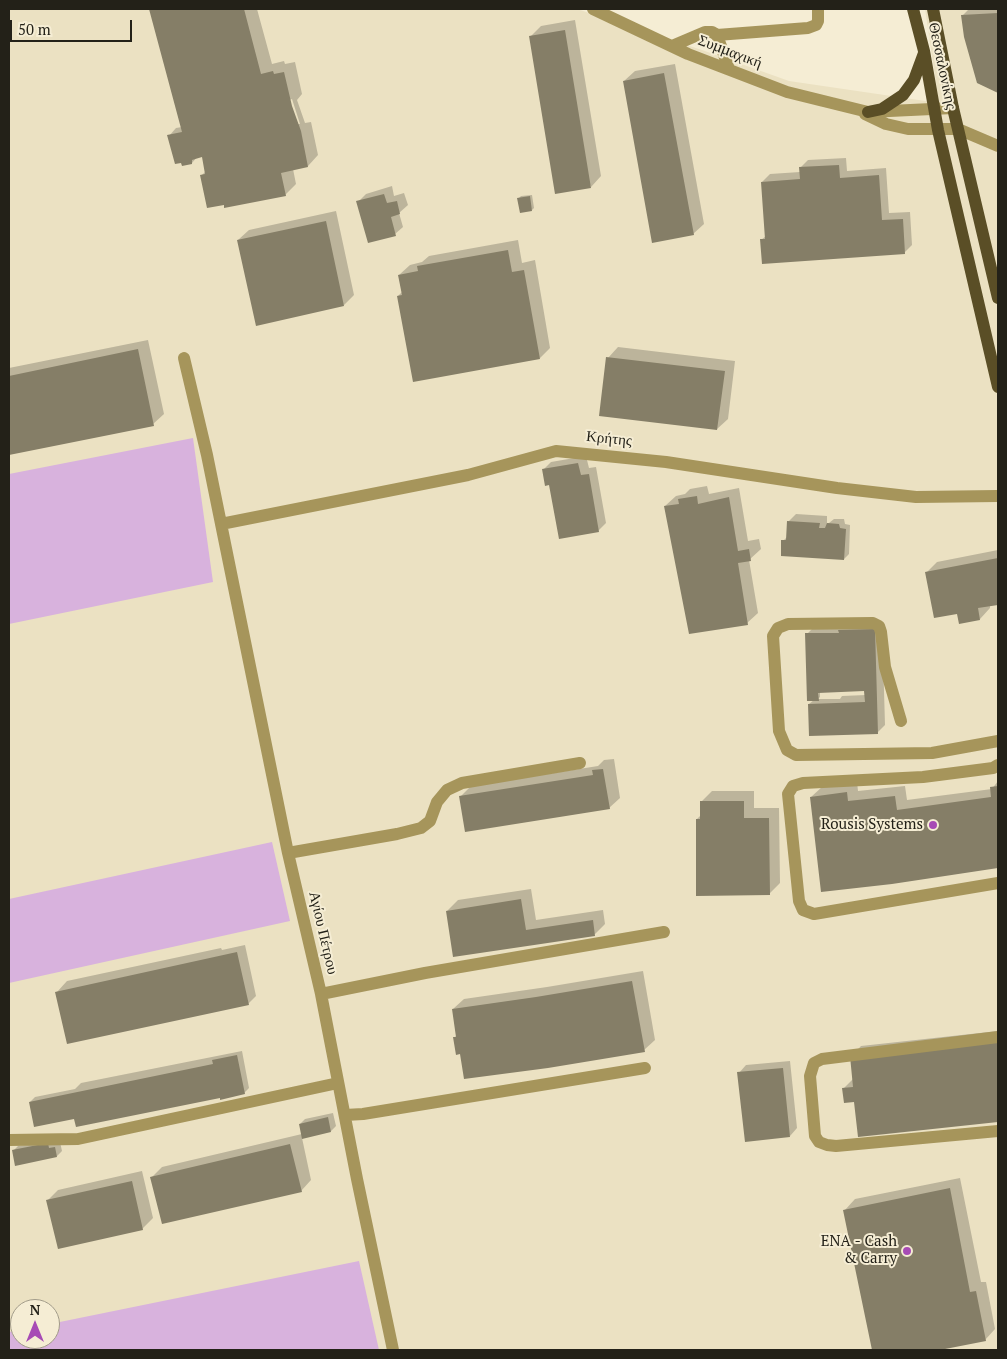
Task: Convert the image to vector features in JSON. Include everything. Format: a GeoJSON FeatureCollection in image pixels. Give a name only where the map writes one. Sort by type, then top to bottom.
{"type":"FeatureCollection","features":[{"type":"Feature","properties":{"kind":"main road","name":"Θεσσαλονίκης"},"geometry":{"type":"LineString","coordinates":[[913,9],[924,51],[938,130],[998,388]]}},
{"type":"Feature","properties":{"kind":"main road","name":"Θεσσαλονίκης"},"geometry":{"type":"LineString","coordinates":[[933,9],[953,108],[998,298]]}},
{"type":"Feature","properties":{"kind":"main road"},"geometry":{"type":"LineString","coordinates":[[864,112],[882,110],[903,95],[914,80],[924,51]]}},
{"type":"Feature","properties":{"kind":"street","name":"Συμμαχική"},"geometry":{"type":"LineString","coordinates":[[592,9],[672,46],[787,92],[864,112],[898,128],[916,130],[958,129]]}},
{"type":"Feature","properties":{"kind":"street"},"geometry":{"type":"LineString","coordinates":[[672,46],[705,32],[712,32],[717,35],[808,28],[816,25],[818,9]]}},
{"type":"Feature","properties":{"kind":"street"},"geometry":{"type":"LineString","coordinates":[[717,35],[729,69]]}},
{"type":"Feature","properties":{"kind":"street","name":"Συμμαχική"},"geometry":{"type":"LineString","coordinates":[[864,112],[953,108]]}},
{"type":"Feature","properties":{"kind":"street"},"geometry":{"type":"LineString","coordinates":[[958,129],[998,146]]}},
{"type":"Feature","properties":{"kind":"street","name":"Αγίου Πέτρου"},"geometry":{"type":"LineString","coordinates":[[184,358],[207,455],[393,1350]]}},
{"type":"Feature","properties":{"kind":"street","name":"Κρήτης"},"geometry":{"type":"LineString","coordinates":[[221,524],[468,476],[556,450],[666,462],[837,488],[908,496],[998,496]]}},
{"type":"Feature","properties":{"kind":"street"},"geometry":{"type":"LineString","coordinates":[[900,720],[885,667],[879,626],[873,623],[788,624],[778,628],[773,636],[779,731],[787,750],[796,756],[932,753],[998,741]]}},
{"type":"Feature","properties":{"kind":"street"},"geometry":{"type":"LineString","coordinates":[[288,852],[397,834],[421,828],[430,820],[437,802],[447,790],[462,783],[580,763]]}},
{"type":"Feature","properties":{"kind":"street"},"geometry":{"type":"LineString","coordinates":[[998,765],[993,768],[923,778],[803,783],[793,786],[788,794],[799,900],[802,910],[814,914],[998,883]]}},
{"type":"Feature","properties":{"kind":"street"},"geometry":{"type":"LineString","coordinates":[[320,994],[425,973],[664,932]]}},
{"type":"Feature","properties":{"kind":"street"},"geometry":{"type":"LineString","coordinates":[[998,1037],[822,1059],[814,1063],[810,1076],[815,1136],[819,1142],[827,1145],[836,1146],[998,1130]]}},
{"type":"Feature","properties":{"kind":"street"},"geometry":{"type":"LineString","coordinates":[[345,1115],[363,1114],[645,1068]]}},
{"type":"Feature","properties":{"kind":"street"},"geometry":{"type":"LineString","coordinates":[[9,1140],[78,1139],[338,1083]]}},
{"type":"Feature","properties":{"kind":"shaded area"},"geometry":{"type":"Polygon","coordinates":[[[9,9],[577,9],[789,81],[939,103],[925,9],[998,9],[998,1350],[9,1350],[9,9]]]}},
{"type":"Feature","properties":{"kind":"shaded area"},"geometry":{"type":"Polygon","coordinates":[[[193,438],[213,582],[9,624],[9,474],[193,438]]]}},
{"type":"Feature","properties":{"kind":"shaded area"},"geometry":{"type":"Polygon","coordinates":[[[272,842],[290,921],[9,983],[9,899],[272,842]]]}},
{"type":"Feature","properties":{"kind":"shaded area"},"geometry":{"type":"Polygon","coordinates":[[[359,1261],[379,1350],[9,1350],[10,1332],[10,1349],[60,1349],[60,1322],[359,1261]]]}},
{"type":"Feature","properties":{"kind":"building"},"geometry":{"type":"Polygon","coordinates":[[[149,9],[244,9],[261,74],[273,71],[274,74],[284,72],[292,106],[301,131],[308,167],[281,173],[286,196],[224,208],[224,205],[207,208],[200,175],[205,174],[202,157],[192,160],[192,164],[182,166],[181,163],[175,164],[167,135],[182,132],[149,9]]]}},
{"type":"Feature","properties":{"kind":"building"},"geometry":{"type":"Polygon","coordinates":[[[998,13],[998,93],[977,83],[964,37],[961,15],[998,13]]]}},
{"type":"Feature","properties":{"kind":"building"},"geometry":{"type":"Polygon","coordinates":[[[565,30],[591,188],[555,194],[529,36],[565,30]]]}},
{"type":"Feature","properties":{"kind":"building"},"geometry":{"type":"Polygon","coordinates":[[[664,73],[694,235],[652,243],[623,81],[664,73]]]}},
{"type":"Feature","properties":{"kind":"building"},"geometry":{"type":"Polygon","coordinates":[[[839,165],[840,178],[879,175],[882,220],[903,219],[905,254],[762,264],[760,239],[765,239],[761,182],[800,179],[799,167],[839,165]]]}},
{"type":"Feature","properties":{"kind":"building"},"geometry":{"type":"Polygon","coordinates":[[[384,194],[387,203],[397,201],[400,214],[391,217],[396,236],[368,243],[356,201],[384,194]]]}},
{"type":"Feature","properties":{"kind":"building"},"geometry":{"type":"Polygon","coordinates":[[[530,196],[532,211],[520,213],[517,198],[530,196]]]}},
{"type":"Feature","properties":{"kind":"building"},"geometry":{"type":"Polygon","coordinates":[[[326,221],[344,306],[256,326],[237,240],[326,221]]]}},
{"type":"Feature","properties":{"kind":"building"},"geometry":{"type":"Polygon","coordinates":[[[508,250],[512,272],[524,270],[540,359],[413,382],[397,296],[402,295],[398,275],[418,271],[417,266],[508,250]]]}},
{"type":"Feature","properties":{"kind":"building"},"geometry":{"type":"Polygon","coordinates":[[[138,349],[154,426],[9,455],[9,376],[138,349]]]}},
{"type":"Feature","properties":{"kind":"building"},"geometry":{"type":"Polygon","coordinates":[[[606,357],[725,371],[717,430],[599,416],[606,357]]]}},
{"type":"Feature","properties":{"kind":"building"},"geometry":{"type":"Polygon","coordinates":[[[578,463],[581,475],[589,474],[599,532],[559,539],[549,485],[545,486],[542,469],[578,463]]]}},
{"type":"Feature","properties":{"kind":"building"},"geometry":{"type":"Polygon","coordinates":[[[697,496],[698,504],[729,497],[738,551],[749,549],[751,561],[738,563],[748,625],[689,634],[664,506],[679,504],[678,499],[697,496]]]}},
{"type":"Feature","properties":{"kind":"building"},"geometry":{"type":"Polygon","coordinates":[[[787,521],[820,523],[819,528],[825,528],[827,523],[839,524],[840,528],[846,529],[844,560],[781,556],[781,540],[786,540],[787,521]]]}},
{"type":"Feature","properties":{"kind":"building"},"geometry":{"type":"Polygon","coordinates":[[[998,558],[998,605],[978,608],[980,620],[959,624],[957,614],[934,618],[925,572],[998,558]]]}},
{"type":"Feature","properties":{"kind":"building"},"geometry":{"type":"Polygon","coordinates":[[[875,629],[878,734],[809,736],[808,704],[865,702],[864,691],[818,693],[819,701],[807,701],[805,633],[839,633],[838,630],[875,629]]]}},
{"type":"Feature","properties":{"kind":"building"},"geometry":{"type":"Polygon","coordinates":[[[603,769],[610,809],[465,832],[459,796],[593,775],[592,770],[603,769]]]}},
{"type":"Feature","properties":{"kind":"building"},"geometry":{"type":"Polygon","coordinates":[[[998,786],[998,868],[892,884],[821,892],[810,797],[847,792],[848,801],[895,796],[897,810],[991,797],[990,787],[998,786]]]}},
{"type":"Feature","properties":{"kind":"building"},"geometry":{"type":"Polygon","coordinates":[[[700,801],[744,801],[744,818],[769,818],[770,895],[696,896],[696,819],[700,819],[700,801]]]}},
{"type":"Feature","properties":{"kind":"building"},"geometry":{"type":"Polygon","coordinates":[[[521,899],[526,930],[593,920],[595,936],[453,957],[446,911],[521,899]]]}},
{"type":"Feature","properties":{"kind":"building"},"geometry":{"type":"Polygon","coordinates":[[[237,952],[249,1005],[67,1044],[55,992],[237,952]]]}},
{"type":"Feature","properties":{"kind":"building"},"geometry":{"type":"Polygon","coordinates":[[[632,981],[645,1052],[548,1068],[464,1079],[460,1054],[456,1055],[453,1037],[456,1037],[452,1009],[632,981]]]}},
{"type":"Feature","properties":{"kind":"building"},"geometry":{"type":"Polygon","coordinates":[[[998,1040],[998,1122],[858,1137],[854,1102],[844,1103],[842,1088],[853,1087],[850,1056],[998,1040]]]}},
{"type":"Feature","properties":{"kind":"building"},"geometry":{"type":"Polygon","coordinates":[[[237,1055],[245,1094],[76,1127],[74,1119],[34,1127],[29,1102],[213,1064],[212,1060],[237,1055]]]}},
{"type":"Feature","properties":{"kind":"building"},"geometry":{"type":"Polygon","coordinates":[[[783,1068],[790,1137],[745,1142],[737,1072],[783,1068]]]}},
{"type":"Feature","properties":{"kind":"building"},"geometry":{"type":"Polygon","coordinates":[[[328,1117],[331,1132],[302,1139],[299,1124],[328,1117]]]}},
{"type":"Feature","properties":{"kind":"building"},"geometry":{"type":"Polygon","coordinates":[[[48,1143],[49,1148],[55,1147],[57,1157],[15,1166],[12,1150],[48,1143]]]}},
{"type":"Feature","properties":{"kind":"building"},"geometry":{"type":"Polygon","coordinates":[[[290,1144],[302,1192],[162,1224],[150,1177],[290,1144]]]}},
{"type":"Feature","properties":{"kind":"building"},"geometry":{"type":"Polygon","coordinates":[[[132,1181],[143,1230],[58,1249],[46,1200],[132,1181]]]}},
{"type":"Feature","properties":{"kind":"building","name":"ENA - Cash & Carry"},"geometry":{"type":"Polygon","coordinates":[[[950,1188],[970,1292],[976,1291],[986,1341],[940,1350],[872,1350],[843,1210],[950,1188]]]}},
{"type":"Feature","properties":{"kind":"place","name":"Rousis Systems"},"geometry":{"type":"Point","coordinates":[933,825]}},
{"type":"Feature","properties":{"kind":"place","name":"ENA - Cash & Carry"},"geometry":{"type":"Point","coordinates":[907,1251]}}]}
